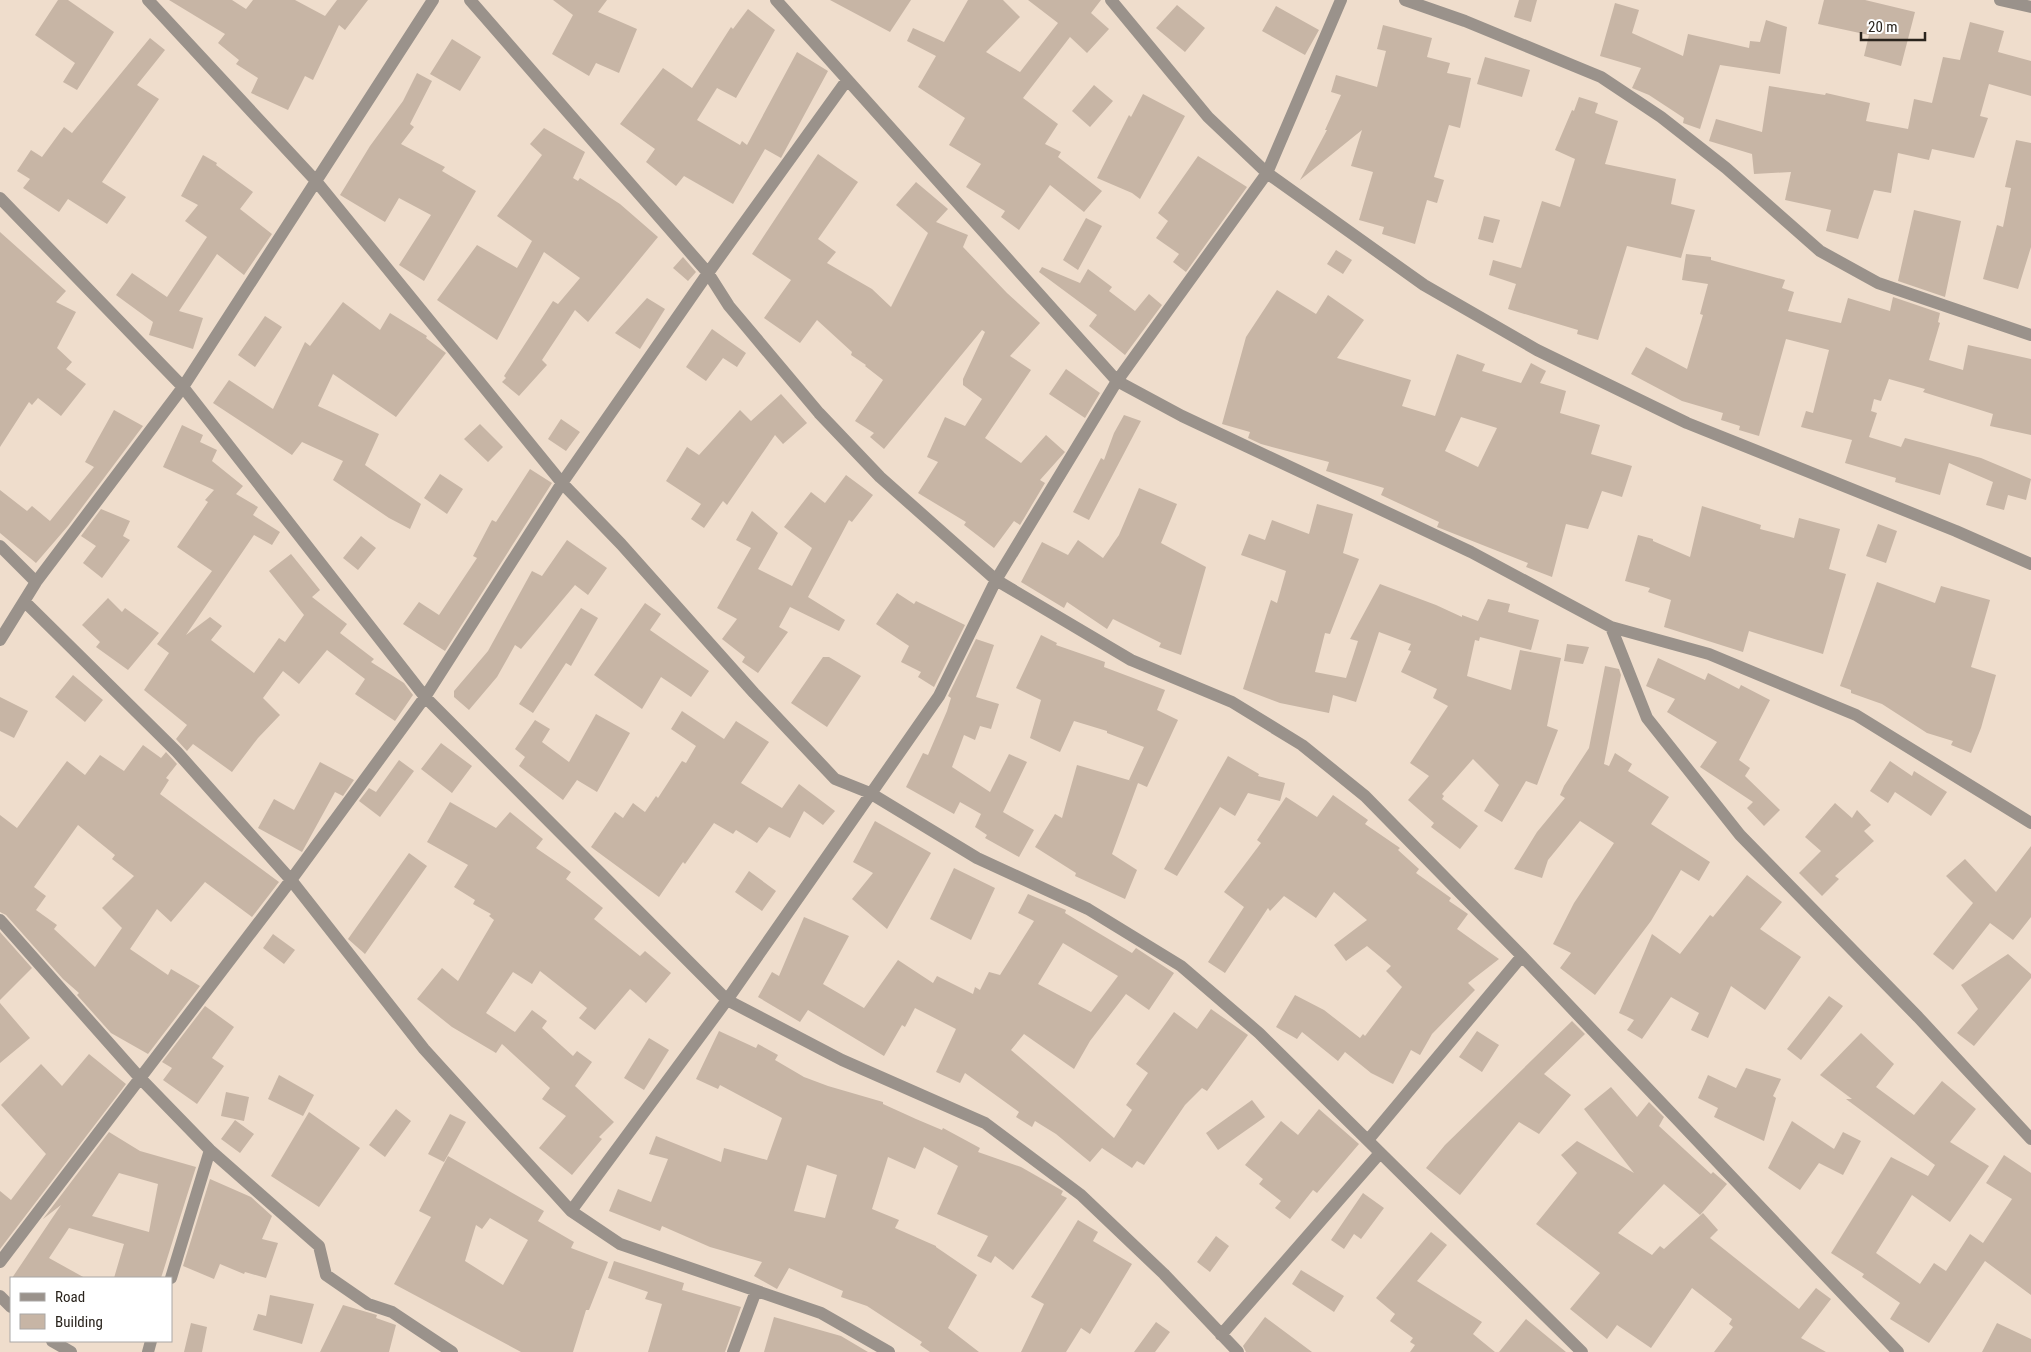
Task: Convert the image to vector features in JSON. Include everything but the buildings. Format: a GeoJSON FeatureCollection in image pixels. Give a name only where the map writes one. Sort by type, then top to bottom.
{"type":"FeatureCollection","features":[{"type":"Feature","properties":{"kind":"street"},"geometry":{"type":"LineString","coordinates":[[148,0],[316,181],[562,483],[621,544],[747,686],[835,778],[870,793],[977,858],[1088,909],[1181,966],[1259,1033],[1582,1352]]}},
{"type":"Feature","properties":{"kind":"street"},"geometry":{"type":"LineString","coordinates":[[0,640],[36,582],[183,387],[433,0]]}},
{"type":"Feature","properties":{"kind":"street"},"geometry":{"type":"LineString","coordinates":[[470,0],[708,273],[729,306],[819,413],[880,477],[996,580],[1131,660],[1232,702],[1302,744],[1365,796],[1522,956],[1898,1352]]}},
{"type":"Feature","properties":{"kind":"street"},"geometry":{"type":"LineString","coordinates":[[776,0],[1117,381],[1182,416],[1471,552],[1611,627],[1709,654],[1856,715],[2031,824]]}},
{"type":"Feature","properties":{"kind":"street"},"geometry":{"type":"LineString","coordinates":[[1111,0],[1208,117],[1267,173],[1424,285],[1536,350],[1687,423],[1956,531],[2031,564]]}},
{"type":"Feature","properties":{"kind":"street"},"geometry":{"type":"LineString","coordinates":[[571,1211],[727,1000],[939,696],[996,580],[1117,381],[1267,173],[1340,0]]}},
{"type":"Feature","properties":{"kind":"street"},"geometry":{"type":"LineString","coordinates":[[1405,0],[1465,21],[1602,77],[1676,128],[1726,168],[1820,251],[1878,283],[2031,335]]}},
{"type":"Feature","properties":{"kind":"street"},"geometry":{"type":"LineString","coordinates":[[2000,0],[2031,7]]}},
{"type":"Feature","properties":{"kind":"street"},"geometry":{"type":"LineString","coordinates":[[0,1262],[291,880],[426,697],[562,483],[708,273],[847,80]]}},
{"type":"Feature","properties":{"kind":"street"},"geometry":{"type":"LineString","coordinates":[[0,198],[183,387],[426,697],[727,1000],[842,1060],[985,1123],[1081,1195],[1164,1274],[1238,1352]]}},
{"type":"Feature","properties":{"kind":"street"},"geometry":{"type":"LineString","coordinates":[[0,546],[36,582]]}},
{"type":"Feature","properties":{"kind":"street"},"geometry":{"type":"LineString","coordinates":[[25,602],[177,752],[291,880],[424,1049],[571,1211],[620,1244],[821,1313],[889,1352]]}},
{"type":"Feature","properties":{"kind":"street"},"geometry":{"type":"LineString","coordinates":[[1611,627],[1647,718],[1740,835],[1918,1017],[2031,1139]]}},
{"type":"Feature","properties":{"kind":"street"},"geometry":{"type":"LineString","coordinates":[[0,920],[140,1078],[210,1150],[319,1246],[326,1275],[368,1304],[392,1312],[452,1352]]}},
{"type":"Feature","properties":{"kind":"street"},"geometry":{"type":"LineString","coordinates":[[1368,1140],[1522,956]]}},
{"type":"Feature","properties":{"kind":"street"},"geometry":{"type":"LineString","coordinates":[[171,1277],[210,1150]]}},
{"type":"Feature","properties":{"kind":"street"},"geometry":{"type":"LineString","coordinates":[[1221,1335],[1380,1153]]}},
{"type":"Feature","properties":{"kind":"street"},"geometry":{"type":"LineString","coordinates":[[733,1352],[756,1291]]}},
{"type":"Feature","properties":{"kind":"street"},"geometry":{"type":"LineString","coordinates":[[0,1296],[10,1306]]}},
{"type":"Feature","properties":{"kind":"street"},"geometry":{"type":"LineString","coordinates":[[54,1342],[70,1352]]}}]}
